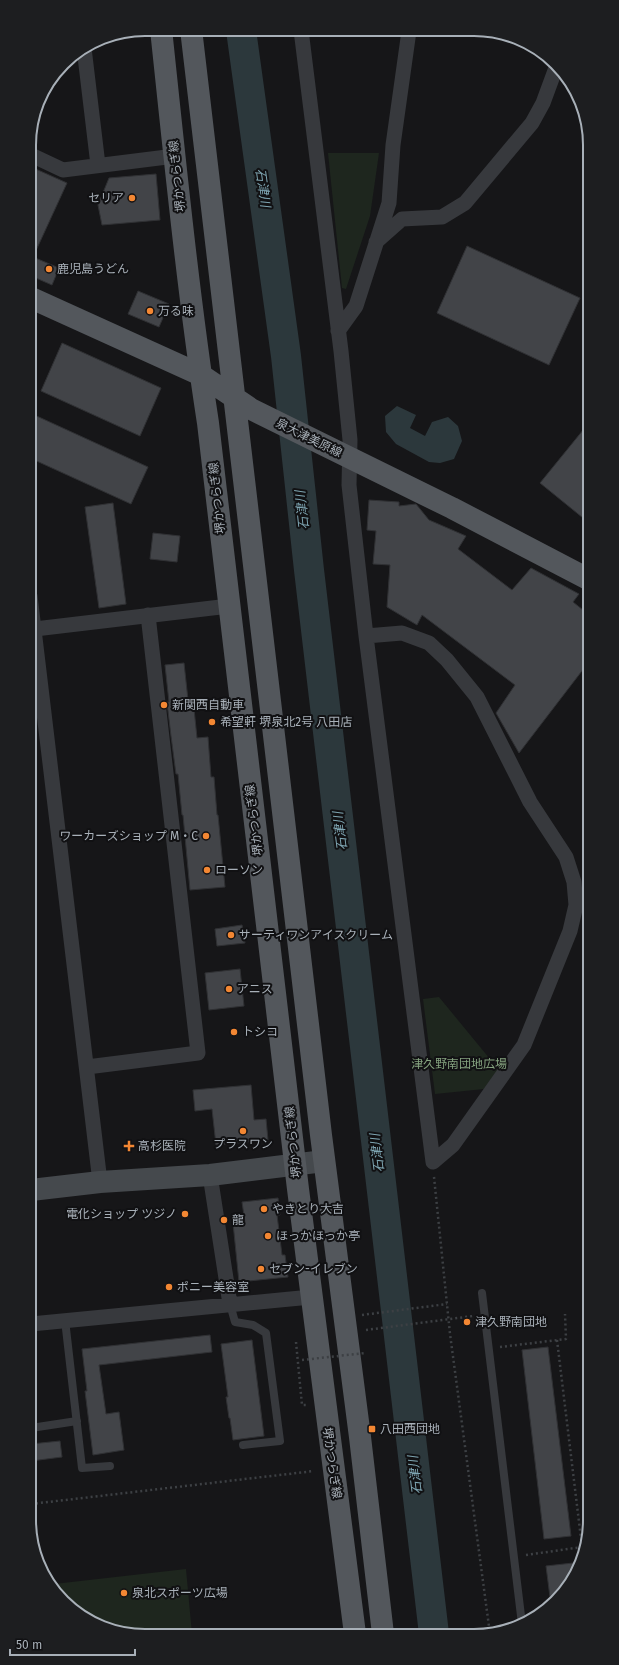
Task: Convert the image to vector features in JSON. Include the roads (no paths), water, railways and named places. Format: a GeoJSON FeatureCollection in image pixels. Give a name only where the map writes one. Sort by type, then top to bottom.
{"type":"FeatureCollection","features":[{"type":"Feature","properties":{"kind":"main road","name":"堺かつらぎ線"},"geometry":{"type":"LineString","coordinates":[[162,36],[311,1297],[354,1629]]}},
{"type":"Feature","properties":{"kind":"main road"},"geometry":{"type":"LineString","coordinates":[[192,36],[233,398],[324,1161],[360,1437],[381,1629]]}},
{"type":"Feature","properties":{"kind":"main road","name":"泉大津美原線"},"geometry":{"type":"LineString","coordinates":[[36,300],[201,375],[233,398],[254,410],[452,508],[583,576]]}},
{"type":"Feature","properties":{"kind":"street"},"geometry":{"type":"LineString","coordinates":[[302,36],[338,331],[342,351],[350,440],[342,454],[349,485],[366,636],[433,1162],[453,1145],[524,1045],[570,930],[576,905],[574,882],[566,858],[530,802],[477,697],[447,660],[429,644],[402,633],[366,636]]}},
{"type":"Feature","properties":{"kind":"street"},"geometry":{"type":"LineString","coordinates":[[338,331],[356,306],[389,203],[392,145],[408,36]]}},
{"type":"Feature","properties":{"kind":"street"},"geometry":{"type":"LineString","coordinates":[[85,54],[98,165]]}},
{"type":"Feature","properties":{"kind":"street"},"geometry":{"type":"LineString","coordinates":[[376,243],[402,219],[442,217],[465,203],[532,123],[544,103],[555,72]]}},
{"type":"Feature","properties":{"kind":"street"},"geometry":{"type":"LineString","coordinates":[[36,157],[63,170],[175,156]]}},
{"type":"Feature","properties":{"kind":"street"},"geometry":{"type":"LineString","coordinates":[[36,630],[148,615],[229,606]]}},
{"type":"Feature","properties":{"kind":"street"},"geometry":{"type":"LineString","coordinates":[[87,1067],[198,1053],[148,615]]}},
{"type":"Feature","properties":{"kind":"street"},"geometry":{"type":"LineString","coordinates":[[36,663],[100,1182]]}},
{"type":"Feature","properties":{"kind":"street"},"geometry":{"type":"LineString","coordinates":[[36,1189],[100,1182],[210,1175],[324,1161]]}},
{"type":"Feature","properties":{"kind":"street"},"geometry":{"type":"LineString","coordinates":[[210,1175],[230,1304]]}},
{"type":"Feature","properties":{"kind":"street"},"geometry":{"type":"LineString","coordinates":[[36,1323],[311,1297]]}},
{"type":"Feature","properties":{"kind":"lane"},"geometry":{"type":"LineString","coordinates":[[482,1293],[490,1348],[521,1618]]}},
{"type":"Feature","properties":{"kind":"lane"},"geometry":{"type":"LineString","coordinates":[[230,1304],[235,1322],[253,1325],[266,1333],[280,1441],[242,1446]]}},
{"type":"Feature","properties":{"kind":"lane"},"geometry":{"type":"LineString","coordinates":[[65,1320],[82,1468],[110,1466]]}},
{"type":"Feature","properties":{"kind":"lane"},"geometry":{"type":"LineString","coordinates":[[36,1427],[77,1421]]}},
{"type":"Feature","properties":{"kind":"waterway","name":"石津川"},"geometry":{"type":"LineString","coordinates":[[242,36],[286,356],[309,570],[433,1629]]}},
{"type":"Feature","properties":{"kind":"place","name":"セリア"},"geometry":{"type":"Point","coordinates":[132,198]}},
{"type":"Feature","properties":{"kind":"place","name":"鹿児島うどん"},"geometry":{"type":"Point","coordinates":[49,269]}},
{"type":"Feature","properties":{"kind":"place","name":"万る味"},"geometry":{"type":"Point","coordinates":[150,311]}},
{"type":"Feature","properties":{"kind":"place","name":"新関西自動車"},"geometry":{"type":"Point","coordinates":[164,705]}},
{"type":"Feature","properties":{"kind":"place","name":"希望軒 堺泉北2号 八田店"},"geometry":{"type":"Point","coordinates":[212,722]}},
{"type":"Feature","properties":{"kind":"place","name":"ワーカーズショップ M・C"},"geometry":{"type":"Point","coordinates":[206,836]}},
{"type":"Feature","properties":{"kind":"place","name":"ローソン"},"geometry":{"type":"Point","coordinates":[207,870]}},
{"type":"Feature","properties":{"kind":"place","name":"サーティワンアイスクリーム"},"geometry":{"type":"Point","coordinates":[231,935]}},
{"type":"Feature","properties":{"kind":"place","name":"アニス"},"geometry":{"type":"Point","coordinates":[229,989]}},
{"type":"Feature","properties":{"kind":"place","name":"トシコ"},"geometry":{"type":"Point","coordinates":[234,1032]}},
{"type":"Feature","properties":{"kind":"place","name":"プラスワン"},"geometry":{"type":"Point","coordinates":[243,1131]}},
{"type":"Feature","properties":{"kind":"place","name":"高杉医院"},"geometry":{"type":"Point","coordinates":[129,1146]}},
{"type":"Feature","properties":{"kind":"place","name":"やきとり大吉"},"geometry":{"type":"Point","coordinates":[264,1209]}},
{"type":"Feature","properties":{"kind":"place","name":"電化ショップ ツジノ"},"geometry":{"type":"Point","coordinates":[185,1214]}},
{"type":"Feature","properties":{"kind":"place","name":"龍"},"geometry":{"type":"Point","coordinates":[224,1220]}},
{"type":"Feature","properties":{"kind":"place","name":"ほっかほっか亭"},"geometry":{"type":"Point","coordinates":[268,1236]}},
{"type":"Feature","properties":{"kind":"place","name":"セブン-イレブン"},"geometry":{"type":"Point","coordinates":[261,1269]}},
{"type":"Feature","properties":{"kind":"place","name":"ポニー美容室"},"geometry":{"type":"Point","coordinates":[169,1287]}},
{"type":"Feature","properties":{"kind":"place","name":"津久野南団地"},"geometry":{"type":"Point","coordinates":[467,1322]}},
{"type":"Feature","properties":{"kind":"place","name":"八田西団地"},"geometry":{"type":"Point","coordinates":[372,1429]}},
{"type":"Feature","properties":{"kind":"place","name":"泉北スポーツ広場"},"geometry":{"type":"Point","coordinates":[124,1593]}},
{"type":"Feature","properties":{"kind":"park label","name":"津久野南団地広場"},"geometry":{"type":"Point","coordinates":[459,1064]}}]}
